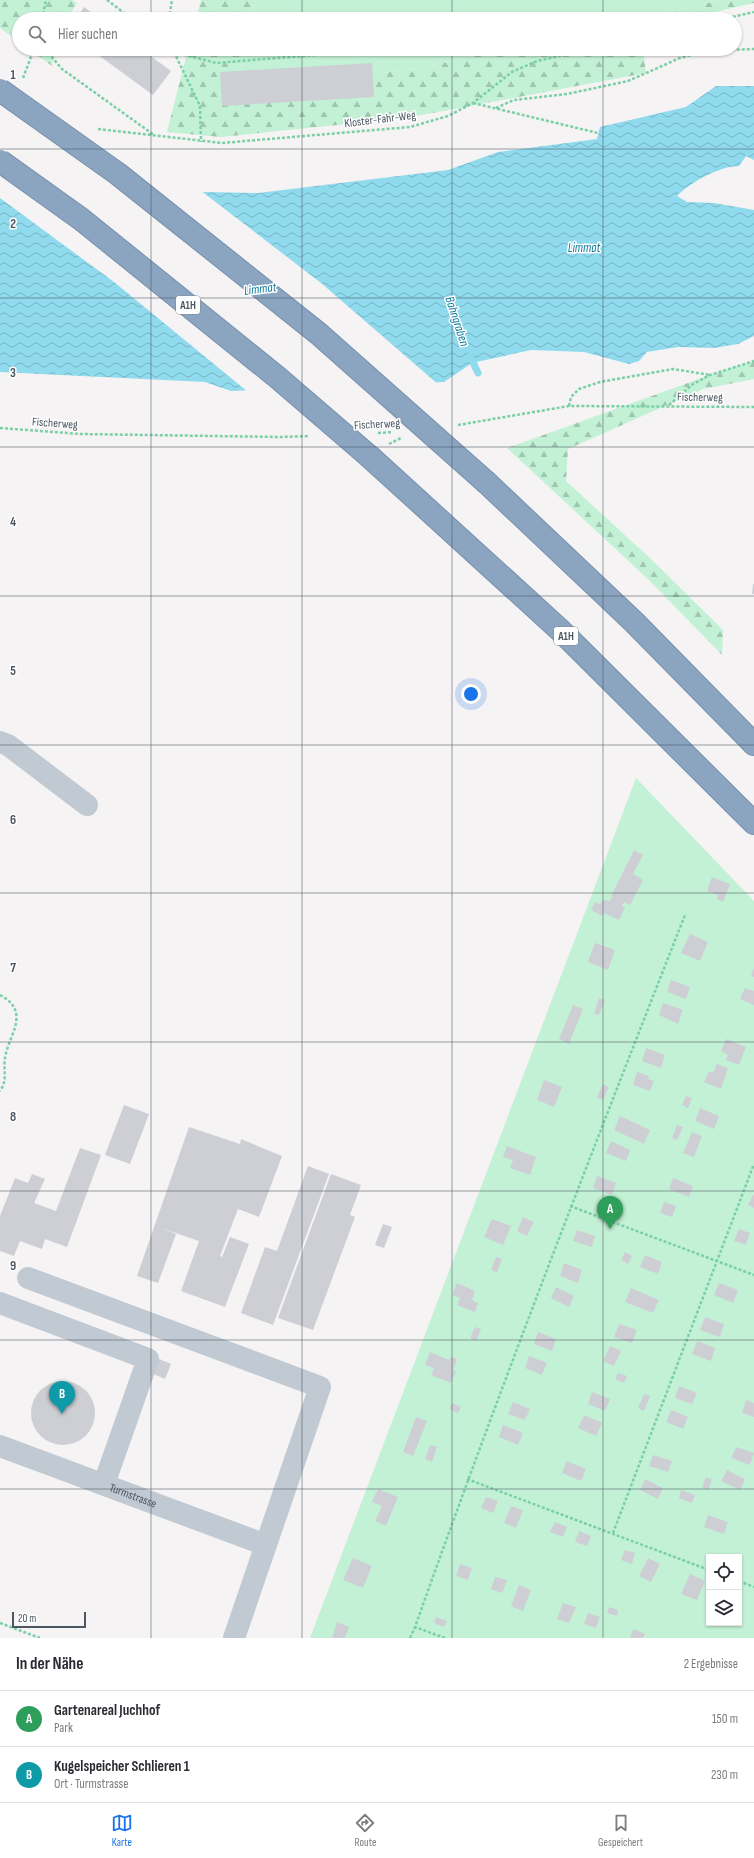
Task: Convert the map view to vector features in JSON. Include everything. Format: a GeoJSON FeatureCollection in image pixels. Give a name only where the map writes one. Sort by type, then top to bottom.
{"type":"FeatureCollection","features":[{"type":"Feature","properties":{"kind":"highway"},"geometry":{"type":"LineString","coordinates":[[0,90],[118,174],[319,334],[486,484],[634,622],[754,744]]}},
{"type":"Feature","properties":{"kind":"highway","name":"A1H"},"geometry":{"type":"LineString","coordinates":[[0,161],[81,219],[276,377],[376,452],[559,629],[754,823]]}},
{"type":"Feature","properties":{"kind":"street"},"geometry":{"type":"LineString","coordinates":[[0,742],[8,745],[86,805]]}},
{"type":"Feature","properties":{"kind":"street"},"geometry":{"type":"LineString","coordinates":[[28,1278],[320,1387],[234,1638]]}},
{"type":"Feature","properties":{"kind":"street"},"geometry":{"type":"LineString","coordinates":[[0,1303],[148,1359],[104,1484]]}},
{"type":"Feature","properties":{"kind":"street","name":"Turmstrasse"},"geometry":{"type":"LineString","coordinates":[[0,1446],[266,1545]]}},
{"type":"Feature","properties":{"kind":"path"},"geometry":{"type":"LineString","coordinates":[[43,12],[46,0]]}},
{"type":"Feature","properties":{"kind":"path"},"geometry":{"type":"LineString","coordinates":[[107,0],[123,12]]}},
{"type":"Feature","properties":{"kind":"path"},"geometry":{"type":"LineString","coordinates":[[170,12],[172,0]]}},
{"type":"Feature","properties":{"kind":"path"},"geometry":{"type":"LineString","coordinates":[[742,15],[754,12]]}},
{"type":"Feature","properties":{"kind":"path"},"geometry":{"type":"LineString","coordinates":[[742,50],[754,49]]}},
{"type":"Feature","properties":{"kind":"path","name":"Kloster-Fahr-Weg"},"geometry":{"type":"LineString","coordinates":[[51,56],[62,69],[155,136],[222,144],[410,127],[448,116],[473,103],[512,72],[537,61],[560,56]]}},
{"type":"Feature","properties":{"kind":"path"},"geometry":{"type":"LineString","coordinates":[[175,56],[200,106],[201,142]]}},
{"type":"Feature","properties":{"kind":"path"},"geometry":{"type":"LineString","coordinates":[[192,56],[216,63],[302,56]]}},
{"type":"Feature","properties":{"kind":"path"},"geometry":{"type":"LineString","coordinates":[[496,108],[514,100],[567,94],[628,81],[687,56]]}},
{"type":"Feature","properties":{"kind":"path"},"geometry":{"type":"LineString","coordinates":[[473,103],[598,133]]}},
{"type":"Feature","properties":{"kind":"path"},"geometry":{"type":"LineString","coordinates":[[669,405],[694,384],[710,375],[754,361]]}},
{"type":"Feature","properties":{"kind":"path"},"geometry":{"type":"LineString","coordinates":[[569,406],[571,397],[579,389],[600,382],[674,369],[710,375]]}},
{"type":"Feature","properties":{"kind":"path","name":"Fischerweg"},"geometry":{"type":"LineString","coordinates":[[457,425],[569,406],[669,405],[754,407]]}},
{"type":"Feature","properties":{"kind":"path","name":"Fischerweg"},"geometry":{"type":"LineString","coordinates":[[0,428],[80,434],[280,437],[312,436]]}},
{"type":"Feature","properties":{"kind":"path","name":"Fischerweg"},"geometry":{"type":"LineString","coordinates":[[374,433],[398,432]]}},
{"type":"Feature","properties":{"kind":"path"},"geometry":{"type":"LineString","coordinates":[[376,452],[408,434]]}},
{"type":"Feature","properties":{"kind":"path"},"geometry":{"type":"LineString","coordinates":[[410,1638],[467,1479],[570,1206],[685,915]]}},
{"type":"Feature","properties":{"kind":"path"},"geometry":{"type":"LineString","coordinates":[[0,995],[9,1000],[15,1012],[17,1026],[5,1058],[5,1081],[0,1091]]}},
{"type":"Feature","properties":{"kind":"path"},"geometry":{"type":"LineString","coordinates":[[613,1533],[754,1164]]}},
{"type":"Feature","properties":{"kind":"path"},"geometry":{"type":"LineString","coordinates":[[570,1206],[754,1275]]}},
{"type":"Feature","properties":{"kind":"path"},"geometry":{"type":"LineString","coordinates":[[467,1479],[706,1569]]}},
{"type":"Feature","properties":{"kind":"path"},"geometry":{"type":"LineString","coordinates":[[742,1582],[754,1587]]}},
{"type":"Feature","properties":{"kind":"path"},"geometry":{"type":"LineString","coordinates":[[0,1623],[40,1638]]}},
{"type":"Feature","properties":{"kind":"path"},"geometry":{"type":"LineString","coordinates":[[415,1627],[445,1638]]}},
{"type":"Feature","properties":{"kind":"green space"},"geometry":{"type":"Polygon","coordinates":[[[0,0],[72,0],[77,3],[71,12],[12,12],[12,37],[0,28],[0,0]]]}},
{"type":"Feature","properties":{"kind":"green space"},"geometry":{"type":"Polygon","coordinates":[[[201,0],[256,0],[253,12],[198,12],[201,0]]]}},
{"type":"Feature","properties":{"kind":"green space"},"geometry":{"type":"Polygon","coordinates":[[[256,0],[720,0],[667,12],[253,12],[256,0]]]}},
{"type":"Feature","properties":{"kind":"green space"},"geometry":{"type":"Polygon","coordinates":[[[720,0],[754,0],[754,3],[715,12],[667,12],[720,0]]]}},
{"type":"Feature","properties":{"kind":"green space"},"geometry":{"type":"Polygon","coordinates":[[[38,56],[54,56],[52,66],[38,56]]]}},
{"type":"Feature","properties":{"kind":"green space"},"geometry":{"type":"Polygon","coordinates":[[[186,56],[242,56],[235,89],[417,69],[474,56],[644,56],[646,73],[406,118],[221,137],[167,132],[186,56]]]}},
{"type":"Feature","properties":{"kind":"green space"},"geometry":{"type":"Polygon","coordinates":[[[242,56],[474,56],[417,69],[235,89],[242,56]]]}},
{"type":"Feature","properties":{"kind":"green space"},"geometry":{"type":"Polygon","coordinates":[[[754,361],[754,379],[703,389],[568,449],[566,481],[652,560],[723,630],[722,655],[649,580],[507,448],[710,375],[754,361]]]}},
{"type":"Feature","properties":{"kind":"green space"},"geometry":{"type":"Polygon","coordinates":[[[636,778],[754,901],[754,1638],[310,1638],[636,778]]]}},
{"type":"Feature","properties":{"kind":"water","name":"Limmat"},"geometry":{"type":"Polygon","coordinates":[[[716,86],[754,86],[754,160],[746,156],[739,166],[723,169],[706,176],[690,185],[677,196],[687,202],[714,203],[754,210],[754,336],[738,344],[714,348],[678,347],[647,352],[639,361],[629,364],[584,352],[531,350],[472,363],[444,382],[231,391],[205,382],[0,372],[0,188],[258,193],[448,170],[498,152],[597,139],[600,127],[686,107],[716,86]]]}},
{"type":"Feature","properties":{"kind":"pier"},"geometry":{"type":"Polygon","coordinates":[[[110,182],[200,190],[321,283],[439,385],[248,392],[114,282],[0,198],[0,186],[110,182]]]}},
{"type":"Feature","properties":{"kind":"building"},"geometry":{"type":"Polygon","coordinates":[[[84,7],[91,12],[81,12],[84,7]]]}},
{"type":"Feature","properties":{"kind":"building"},"geometry":{"type":"Polygon","coordinates":[[[100,56],[151,56],[171,71],[153,95],[100,56]]]}},
{"type":"Feature","properties":{"kind":"building"},"geometry":{"type":"Polygon","coordinates":[[[372,63],[374,97],[222,106],[220,72],[372,63]]]}},
{"type":"Feature","properties":{"kind":"building"},"geometry":{"type":"Polygon","coordinates":[[[753,584],[754,594],[752,594],[753,584]]]}},
{"type":"Feature","properties":{"kind":"building"},"geometry":{"type":"Polygon","coordinates":[[[634,850],[643,855],[633,874],[643,880],[630,905],[624,902],[622,906],[625,908],[619,920],[604,913],[603,916],[591,910],[595,902],[600,904],[603,900],[610,901],[611,896],[634,850]]]}},
{"type":"Feature","properties":{"kind":"building"},"geometry":{"type":"Polygon","coordinates":[[[712,877],[730,884],[723,902],[717,899],[718,895],[707,891],[712,877]]]}},
{"type":"Feature","properties":{"kind":"building"},"geometry":{"type":"Polygon","coordinates":[[[690,934],[708,942],[700,961],[681,953],[690,934]]]}},
{"type":"Feature","properties":{"kind":"building"},"geometry":{"type":"Polygon","coordinates":[[[595,943],[615,950],[608,970],[588,962],[595,943]]]}},
{"type":"Feature","properties":{"kind":"building"},"geometry":{"type":"Polygon","coordinates":[[[754,967],[754,977],[751,976],[754,967]]]}},
{"type":"Feature","properties":{"kind":"building"},"geometry":{"type":"Polygon","coordinates":[[[671,980],[690,987],[686,999],[667,992],[671,980]]]}},
{"type":"Feature","properties":{"kind":"building"},"geometry":{"type":"Polygon","coordinates":[[[745,988],[754,991],[754,1005],[740,999],[745,988]]]}},
{"type":"Feature","properties":{"kind":"building"},"geometry":{"type":"Polygon","coordinates":[[[599,998],[605,1000],[599,1015],[594,1014],[599,998]]]}},
{"type":"Feature","properties":{"kind":"building"},"geometry":{"type":"Polygon","coordinates":[[[663,1003],[683,1010],[678,1024],[659,1015],[663,1003]]]}},
{"type":"Feature","properties":{"kind":"building"},"geometry":{"type":"Polygon","coordinates":[[[573,1005],[583,1009],[569,1044],[559,1039],[573,1005]]]}},
{"type":"Feature","properties":{"kind":"building"},"geometry":{"type":"Polygon","coordinates":[[[726,1039],[746,1047],[739,1065],[726,1060],[728,1055],[721,1051],[726,1039]]]}},
{"type":"Feature","properties":{"kind":"building"},"geometry":{"type":"Polygon","coordinates":[[[646,1048],[665,1055],[661,1068],[642,1061],[646,1048]]]}},
{"type":"Feature","properties":{"kind":"building"},"geometry":{"type":"Polygon","coordinates":[[[717,1064],[728,1068],[721,1089],[704,1082],[709,1071],[713,1073],[717,1064]]]}},
{"type":"Feature","properties":{"kind":"building"},"geometry":{"type":"Polygon","coordinates":[[[637,1072],[649,1076],[648,1079],[654,1081],[650,1091],[633,1085],[637,1072]]]}},
{"type":"Feature","properties":{"kind":"building"},"geometry":{"type":"Polygon","coordinates":[[[544,1080],[562,1087],[554,1107],[537,1100],[544,1080]]]}},
{"type":"Feature","properties":{"kind":"building"},"geometry":{"type":"Polygon","coordinates":[[[603,1084],[609,1087],[603,1100],[597,1097],[603,1084]]]}},
{"type":"Feature","properties":{"kind":"building"},"geometry":{"type":"Polygon","coordinates":[[[686,1096],[692,1098],[688,1108],[682,1105],[686,1096]]]}},
{"type":"Feature","properties":{"kind":"building"},"geometry":{"type":"Polygon","coordinates":[[[124,1105],[149,1114],[130,1164],[105,1155],[124,1105]]]}},
{"type":"Feature","properties":{"kind":"building"},"geometry":{"type":"Polygon","coordinates":[[[700,1108],[719,1116],[714,1129],[695,1121],[700,1108]]]}},
{"type":"Feature","properties":{"kind":"building"},"geometry":{"type":"Polygon","coordinates":[[[620,1116],[650,1130],[644,1144],[614,1130],[620,1116]]]}},
{"type":"Feature","properties":{"kind":"building"},"geometry":{"type":"Polygon","coordinates":[[[677,1125],[683,1127],[677,1140],[672,1138],[677,1125]]]}},
{"type":"Feature","properties":{"kind":"building"},"geometry":{"type":"Polygon","coordinates":[[[189,1127],[240,1144],[241,1139],[282,1156],[259,1217],[238,1209],[220,1256],[222,1257],[230,1237],[249,1244],[225,1307],[181,1291],[199,1241],[161,1228],[176,1234],[158,1283],[137,1276],[189,1127]]]}},
{"type":"Feature","properties":{"kind":"building"},"geometry":{"type":"Polygon","coordinates":[[[692,1132],[702,1136],[694,1157],[683,1153],[692,1132]]]}},
{"type":"Feature","properties":{"kind":"building"},"geometry":{"type":"Polygon","coordinates":[[[611,1141],[630,1150],[626,1161],[606,1153],[611,1141]]]}},
{"type":"Feature","properties":{"kind":"building"},"geometry":{"type":"Polygon","coordinates":[[[507,1146],[536,1157],[530,1175],[510,1168],[513,1160],[503,1157],[507,1146]]]}},
{"type":"Feature","properties":{"kind":"building"},"geometry":{"type":"Polygon","coordinates":[[[80,1148],[101,1155],[67,1247],[45,1239],[42,1249],[20,1241],[14,1256],[0,1251],[0,1216],[15,1178],[28,1183],[32,1174],[45,1179],[34,1203],[56,1211],[80,1148]]]}},
{"type":"Feature","properties":{"kind":"building"},"geometry":{"type":"Polygon","coordinates":[[[308,1166],[329,1174],[273,1325],[241,1313],[265,1247],[277,1251],[308,1166]]]}},
{"type":"Feature","properties":{"kind":"building"},"geometry":{"type":"Polygon","coordinates":[[[331,1174],[361,1185],[350,1215],[355,1217],[313,1330],[278,1318],[331,1174]]]}},
{"type":"Feature","properties":{"kind":"building"},"geometry":{"type":"Polygon","coordinates":[[[597,1176],[616,1183],[612,1195],[593,1188],[597,1176]]]}},
{"type":"Feature","properties":{"kind":"building"},"geometry":{"type":"Polygon","coordinates":[[[673,1178],[693,1186],[689,1197],[669,1189],[673,1178]]]}},
{"type":"Feature","properties":{"kind":"building"},"geometry":{"type":"Polygon","coordinates":[[[753,1195],[754,1196],[754,1208],[748,1205],[753,1195]]]}},
{"type":"Feature","properties":{"kind":"building"},"geometry":{"type":"Polygon","coordinates":[[[664,1202],[676,1206],[672,1217],[660,1213],[664,1202]]]}},
{"type":"Feature","properties":{"kind":"building"},"geometry":{"type":"Polygon","coordinates":[[[523,1217],[534,1222],[527,1236],[517,1231],[523,1217]]]}},
{"type":"Feature","properties":{"kind":"building"},"geometry":{"type":"Polygon","coordinates":[[[492,1219],[511,1226],[503,1245],[484,1237],[492,1219]]]}},
{"type":"Feature","properties":{"kind":"building"},"geometry":{"type":"Polygon","coordinates":[[[383,1224],[392,1227],[384,1248],[375,1245],[383,1224]]]}},
{"type":"Feature","properties":{"kind":"building"},"geometry":{"type":"Polygon","coordinates":[[[739,1229],[750,1233],[746,1245],[734,1241],[739,1229]]]}},
{"type":"Feature","properties":{"kind":"building"},"geometry":{"type":"Polygon","coordinates":[[[577,1230],[595,1236],[592,1247],[573,1241],[577,1230]]]}},
{"type":"Feature","properties":{"kind":"building"},"geometry":{"type":"Polygon","coordinates":[[[625,1252],[632,1256],[628,1264],[621,1260],[625,1252]]]}},
{"type":"Feature","properties":{"kind":"building"},"geometry":{"type":"Polygon","coordinates":[[[645,1255],[662,1262],[658,1274],[640,1267],[645,1255]]]}},
{"type":"Feature","properties":{"kind":"building"},"geometry":{"type":"Polygon","coordinates":[[[496,1257],[502,1259],[497,1272],[491,1270],[496,1257]]]}},
{"type":"Feature","properties":{"kind":"building"},"geometry":{"type":"Polygon","coordinates":[[[564,1263],[582,1270],[578,1283],[560,1276],[564,1263]]]}},
{"type":"Feature","properties":{"kind":"building"},"geometry":{"type":"Polygon","coordinates":[[[457,1283],[475,1291],[472,1300],[478,1303],[475,1312],[457,1305],[460,1298],[452,1295],[457,1283]]]}},
{"type":"Feature","properties":{"kind":"building"},"geometry":{"type":"Polygon","coordinates":[[[719,1283],[738,1290],[733,1303],[714,1295],[719,1283]]]}},
{"type":"Feature","properties":{"kind":"building"},"geometry":{"type":"Polygon","coordinates":[[[556,1287],[574,1296],[569,1307],[551,1298],[556,1287]]]}},
{"type":"Feature","properties":{"kind":"building"},"geometry":{"type":"Polygon","coordinates":[[[631,1288],[659,1300],[653,1313],[625,1302],[631,1288]]]}},
{"type":"Feature","properties":{"kind":"building"},"geometry":{"type":"Polygon","coordinates":[[[705,1317],[724,1324],[720,1337],[700,1330],[705,1317]]]}},
{"type":"Feature","properties":{"kind":"building"},"geometry":{"type":"Polygon","coordinates":[[[619,1324],[637,1330],[632,1343],[614,1337],[619,1324]]]}},
{"type":"Feature","properties":{"kind":"building"},"geometry":{"type":"Polygon","coordinates":[[[475,1327],[481,1329],[476,1341],[470,1338],[475,1327]]]}},
{"type":"Feature","properties":{"kind":"building"},"geometry":{"type":"Polygon","coordinates":[[[538,1332],[556,1339],[552,1351],[534,1344],[538,1332]]]}},
{"type":"Feature","properties":{"kind":"building"},"geometry":{"type":"Polygon","coordinates":[[[697,1341],[715,1348],[711,1361],[692,1354],[697,1341]]]}},
{"type":"Feature","properties":{"kind":"building"},"geometry":{"type":"Polygon","coordinates":[[[610,1346],[621,1351],[614,1366],[603,1361],[610,1346]]]}},
{"type":"Feature","properties":{"kind":"building"},"geometry":{"type":"Polygon","coordinates":[[[430,1352],[449,1360],[451,1357],[457,1359],[453,1370],[456,1371],[451,1383],[431,1375],[434,1368],[425,1365],[430,1352]]]}},
{"type":"Feature","properties":{"kind":"building"},"geometry":{"type":"Polygon","coordinates":[[[529,1356],[547,1363],[542,1375],[525,1368],[529,1356]]]}},
{"type":"Feature","properties":{"kind":"building"},"geometry":{"type":"Polygon","coordinates":[[[157,1358],[171,1364],[165,1379],[151,1373],[157,1358]]]}},
{"type":"Feature","properties":{"kind":"building"},"geometry":{"type":"Polygon","coordinates":[[[618,1373],[627,1376],[624,1383],[615,1379],[618,1373]]]}},
{"type":"Feature","properties":{"kind":"building"},"geometry":{"type":"Polygon","coordinates":[[[63,1381],[75,1383],[86,1390],[93,1401],[95,1413],[93,1425],[86,1436],[75,1443],[63,1445],[51,1443],[40,1436],[33,1425],[31,1413],[33,1401],[40,1390],[51,1383],[63,1381]]]}},
{"type":"Feature","properties":{"kind":"building"},"geometry":{"type":"Polygon","coordinates":[[[679,1386],[697,1393],[692,1404],[675,1398],[679,1386]]]}},
{"type":"Feature","properties":{"kind":"building"},"geometry":{"type":"Polygon","coordinates":[[[592,1392],[610,1399],[605,1411],[588,1404],[592,1392]]]}},
{"type":"Feature","properties":{"kind":"building"},"geometry":{"type":"Polygon","coordinates":[[[644,1394],[650,1396],[644,1411],[638,1408],[644,1394]]]}},
{"type":"Feature","properties":{"kind":"building"},"geometry":{"type":"Polygon","coordinates":[[[746,1400],[754,1403],[754,1417],[742,1413],[746,1400]]]}},
{"type":"Feature","properties":{"kind":"building"},"geometry":{"type":"Polygon","coordinates":[[[513,1402],[530,1409],[525,1420],[508,1414],[513,1402]]]}},
{"type":"Feature","properties":{"kind":"building"},"geometry":{"type":"Polygon","coordinates":[[[452,1403],[461,1407],[458,1413],[449,1409],[452,1403]]]}},
{"type":"Feature","properties":{"kind":"building"},"geometry":{"type":"Polygon","coordinates":[[[671,1410],[688,1417],[683,1429],[666,1422],[671,1410]]]}},
{"type":"Feature","properties":{"kind":"building"},"geometry":{"type":"Polygon","coordinates":[[[584,1415],[602,1423],[596,1436],[578,1428],[584,1415]]]}},
{"type":"Feature","properties":{"kind":"building"},"geometry":{"type":"Polygon","coordinates":[[[416,1417],[427,1421],[413,1456],[403,1452],[416,1417]]]}},
{"type":"Feature","properties":{"kind":"building"},"geometry":{"type":"Polygon","coordinates":[[[503,1425],[523,1433],[518,1445],[499,1437],[503,1425]]]}},
{"type":"Feature","properties":{"kind":"building"},"geometry":{"type":"Polygon","coordinates":[[[430,1445],[437,1447],[432,1462],[425,1459],[430,1445]]]}},
{"type":"Feature","properties":{"kind":"building"},"geometry":{"type":"Polygon","coordinates":[[[736,1447],[754,1453],[750,1465],[731,1458],[736,1447]]]}},
{"type":"Feature","properties":{"kind":"building"},"geometry":{"type":"Polygon","coordinates":[[[653,1455],[672,1461],[668,1472],[649,1466],[653,1455]]]}},
{"type":"Feature","properties":{"kind":"building"},"geometry":{"type":"Polygon","coordinates":[[[567,1461],[586,1469],[581,1481],[562,1473],[567,1461]]]}},
{"type":"Feature","properties":{"kind":"building"},"geometry":{"type":"Polygon","coordinates":[[[727,1470],[745,1479],[740,1490],[721,1481],[727,1470]]]}},
{"type":"Feature","properties":{"kind":"building"},"geometry":{"type":"Polygon","coordinates":[[[706,1477],[712,1479],[708,1490],[702,1487],[706,1477]]]}},
{"type":"Feature","properties":{"kind":"building"},"geometry":{"type":"Polygon","coordinates":[[[645,1479],[663,1488],[658,1499],[640,1490],[645,1479]]]}},
{"type":"Feature","properties":{"kind":"building"},"geometry":{"type":"Polygon","coordinates":[[[378,1489],[398,1497],[386,1526],[375,1521],[382,1506],[372,1502],[378,1489]]]}},
{"type":"Feature","properties":{"kind":"building"},"geometry":{"type":"Polygon","coordinates":[[[681,1490],[695,1495],[692,1503],[679,1498],[681,1490]]]}},
{"type":"Feature","properties":{"kind":"building"},"geometry":{"type":"Polygon","coordinates":[[[486,1497],[498,1501],[493,1513],[481,1508],[486,1497]]]}},
{"type":"Feature","properties":{"kind":"building"},"geometry":{"type":"Polygon","coordinates":[[[511,1506],[523,1510],[516,1528],[504,1523],[511,1506]]]}},
{"type":"Feature","properties":{"kind":"building"},"geometry":{"type":"Polygon","coordinates":[[[708,1515],[728,1522],[724,1534],[704,1527],[708,1515]]]}},
{"type":"Feature","properties":{"kind":"building"},"geometry":{"type":"Polygon","coordinates":[[[555,1522],[567,1527],[563,1537],[550,1532],[555,1522]]]}},
{"type":"Feature","properties":{"kind":"building"},"geometry":{"type":"Polygon","coordinates":[[[579,1531],[591,1536],[587,1546],[575,1542],[579,1531]]]}},
{"type":"Feature","properties":{"kind":"building"},"geometry":{"type":"Polygon","coordinates":[[[625,1550],[635,1553],[632,1564],[621,1560],[625,1550]]]}},
{"type":"Feature","properties":{"kind":"building"},"geometry":{"type":"Polygon","coordinates":[[[353,1558],[372,1566],[363,1588],[343,1580],[353,1558]]]}},
{"type":"Feature","properties":{"kind":"building"},"geometry":{"type":"Polygon","coordinates":[[[648,1558],[660,1564],[651,1582],[639,1576],[648,1558]]]}},
{"type":"Feature","properties":{"kind":"building"},"geometry":{"type":"Polygon","coordinates":[[[460,1564],[472,1568],[468,1580],[456,1576],[460,1564]]]}},
{"type":"Feature","properties":{"kind":"building"},"geometry":{"type":"Polygon","coordinates":[[[690,1574],[705,1581],[697,1600],[681,1594],[690,1574]]]}},
{"type":"Feature","properties":{"kind":"building"},"geometry":{"type":"Polygon","coordinates":[[[495,1577],[507,1580],[502,1593],[491,1589],[495,1577]]]}},
{"type":"Feature","properties":{"kind":"building"},"geometry":{"type":"Polygon","coordinates":[[[519,1585],[531,1590],[523,1611],[511,1606],[519,1585]]]}},
{"type":"Feature","properties":{"kind":"building"},"geometry":{"type":"Polygon","coordinates":[[[563,1603],[576,1607],[569,1623],[557,1619],[563,1603]]]}},
{"type":"Feature","properties":{"kind":"building"},"geometry":{"type":"Polygon","coordinates":[[[609,1607],[618,1610],[617,1616],[607,1613],[609,1607]]]}},
{"type":"Feature","properties":{"kind":"building"},"geometry":{"type":"Polygon","coordinates":[[[588,1613],[600,1617],[596,1628],[584,1624],[588,1613]]]}},
{"type":"Feature","properties":{"kind":"building"},"geometry":{"type":"Polygon","coordinates":[[[436,1617],[447,1621],[444,1627],[434,1623],[436,1617]]]}},
{"type":"Feature","properties":{"kind":"building"},"geometry":{"type":"Polygon","coordinates":[[[337,1622],[349,1627],[345,1638],[332,1638],[337,1622]]]}},
{"type":"Feature","properties":{"kind":"building"},"geometry":{"type":"Polygon","coordinates":[[[633,1629],[645,1634],[643,1638],[630,1638],[633,1629]]]}},
{"type":"Feature","properties":{"kind":"waterway","name":"Bahngraben"},"geometry":{"type":"LineString","coordinates":[[470,356],[478,373]]}},
{"type":"Feature","properties":{"kind":"place","name":"Gartenareal Juchhof"},"geometry":{"type":"Point","coordinates":[610,1229]}},
{"type":"Feature","properties":{"kind":"place","name":"Kugelspeicher Schlieren 1"},"geometry":{"type":"Point","coordinates":[62,1414]}}]}
